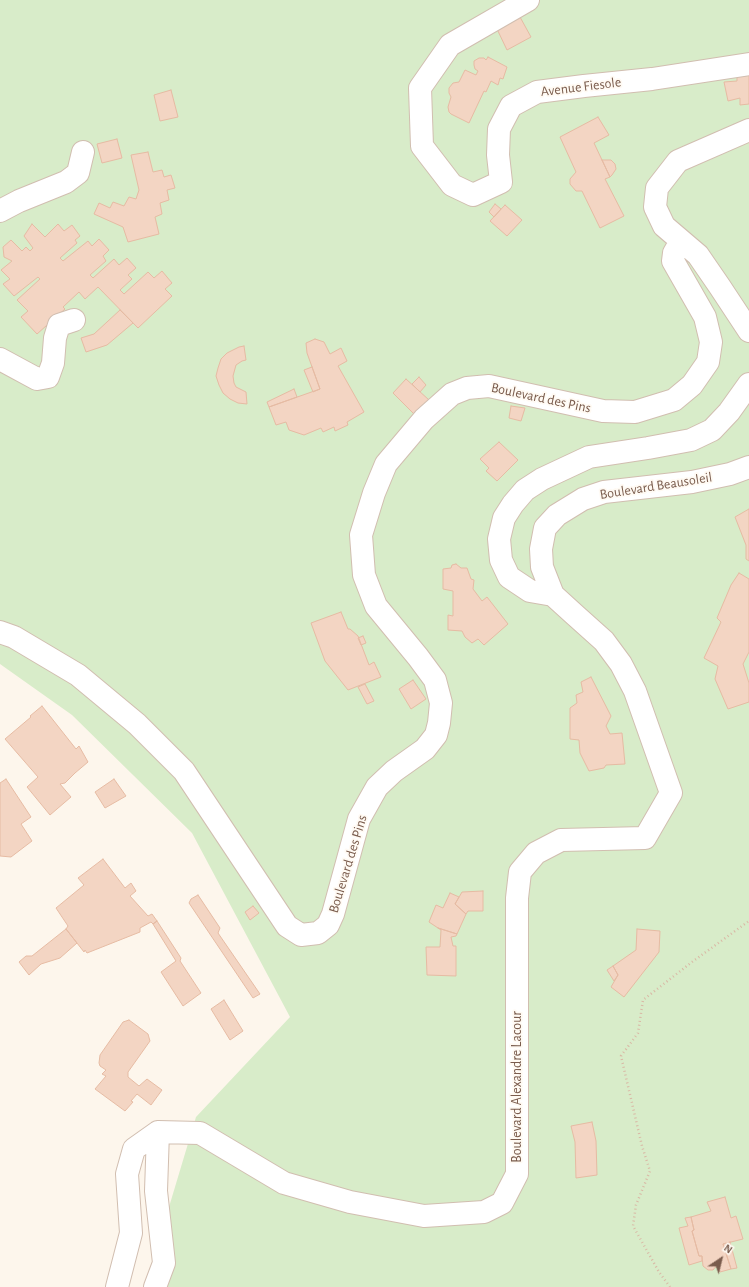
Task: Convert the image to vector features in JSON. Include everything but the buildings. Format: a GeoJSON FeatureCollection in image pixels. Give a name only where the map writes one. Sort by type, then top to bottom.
{"type":"FeatureCollection","features":[{"type":"Feature","properties":{"kind":"street","name":"Avenue Fiesole"},"geometry":{"type":"LineString","coordinates":[[528,0],[450,45],[420,88],[422,146],[452,185],[474,195],[501,182],[498,155],[499,129],[511,106],[537,92],[652,79],[749,64]]}},
{"type":"Feature","properties":{"kind":"street"},"geometry":{"type":"LineString","coordinates":[[749,130],[678,162],[657,188],[655,207],[664,226],[698,255],[749,331]]}},
{"type":"Feature","properties":{"kind":"street"},"geometry":{"type":"LineString","coordinates":[[0,211],[19,201],[66,182],[78,173],[83,152]]}},
{"type":"Feature","properties":{"kind":"street","name":"Boulevard des Pins"},"geometry":{"type":"LineString","coordinates":[[0,632],[14,637],[78,676],[137,724],[184,771],[288,926],[301,935],[318,933],[328,925],[333,914],[359,819],[377,787],[394,771],[425,749],[436,735],[439,723],[441,703],[435,680],[376,606],[364,575],[361,535],[374,493],[386,464],[424,419],[452,394],[467,388],[489,386],[603,411],[635,412],[674,400],[692,385],[708,362],[711,342],[705,317],[673,261],[674,253],[681,241]]}},
{"type":"Feature","properties":{"kind":"street"},"geometry":{"type":"LineString","coordinates":[[0,359],[38,379],[48,377],[53,363],[55,338],[59,325],[74,320]]}},
{"type":"Feature","properties":{"kind":"street"},"geometry":{"type":"LineString","coordinates":[[553,595],[530,591],[509,577],[501,560],[499,539],[504,518],[525,490],[542,479],[589,457],[691,440],[712,430],[729,412],[749,384]]}},
{"type":"Feature","properties":{"kind":"street","name":"Boulevard Beausoleil"},"geometry":{"type":"LineString","coordinates":[[553,595],[542,567],[541,548],[545,528],[557,515],[583,499],[604,492],[692,482],[730,474],[749,467]]}},
{"type":"Feature","properties":{"kind":"street","name":"Boulevard Alexandre Lacour"},"geometry":{"type":"LineString","coordinates":[[158,1132],[200,1133],[284,1183],[350,1202],[424,1216],[484,1212],[502,1203],[517,1174],[517,898],[520,872],[536,853],[561,840],[646,838],[671,793],[635,691],[621,664],[604,641],[553,595]]}},
{"type":"Feature","properties":{"kind":"street"},"geometry":{"type":"LineString","coordinates":[[118,1287],[131,1233],[127,1174],[134,1149],[158,1132]]}},
{"type":"Feature","properties":{"kind":"street"},"geometry":{"type":"LineString","coordinates":[[155,1287],[164,1263],[156,1191],[158,1132]]}},
{"type":"Feature","properties":{"kind":"path"},"geometry":{"type":"LineString","coordinates":[[670,1287],[659,1272],[633,1226],[636,1204],[650,1171],[642,1146],[621,1056],[638,1033],[644,1000],[692,962],[749,921]]}},
{"type":"Feature","properties":{"kind":"green space"},"geometry":{"type":"Polygon","coordinates":[[[0,0],[749,0],[749,1287],[145,1287],[196,1117],[290,1017],[192,833],[72,715],[0,664],[0,0]]]}}]}
